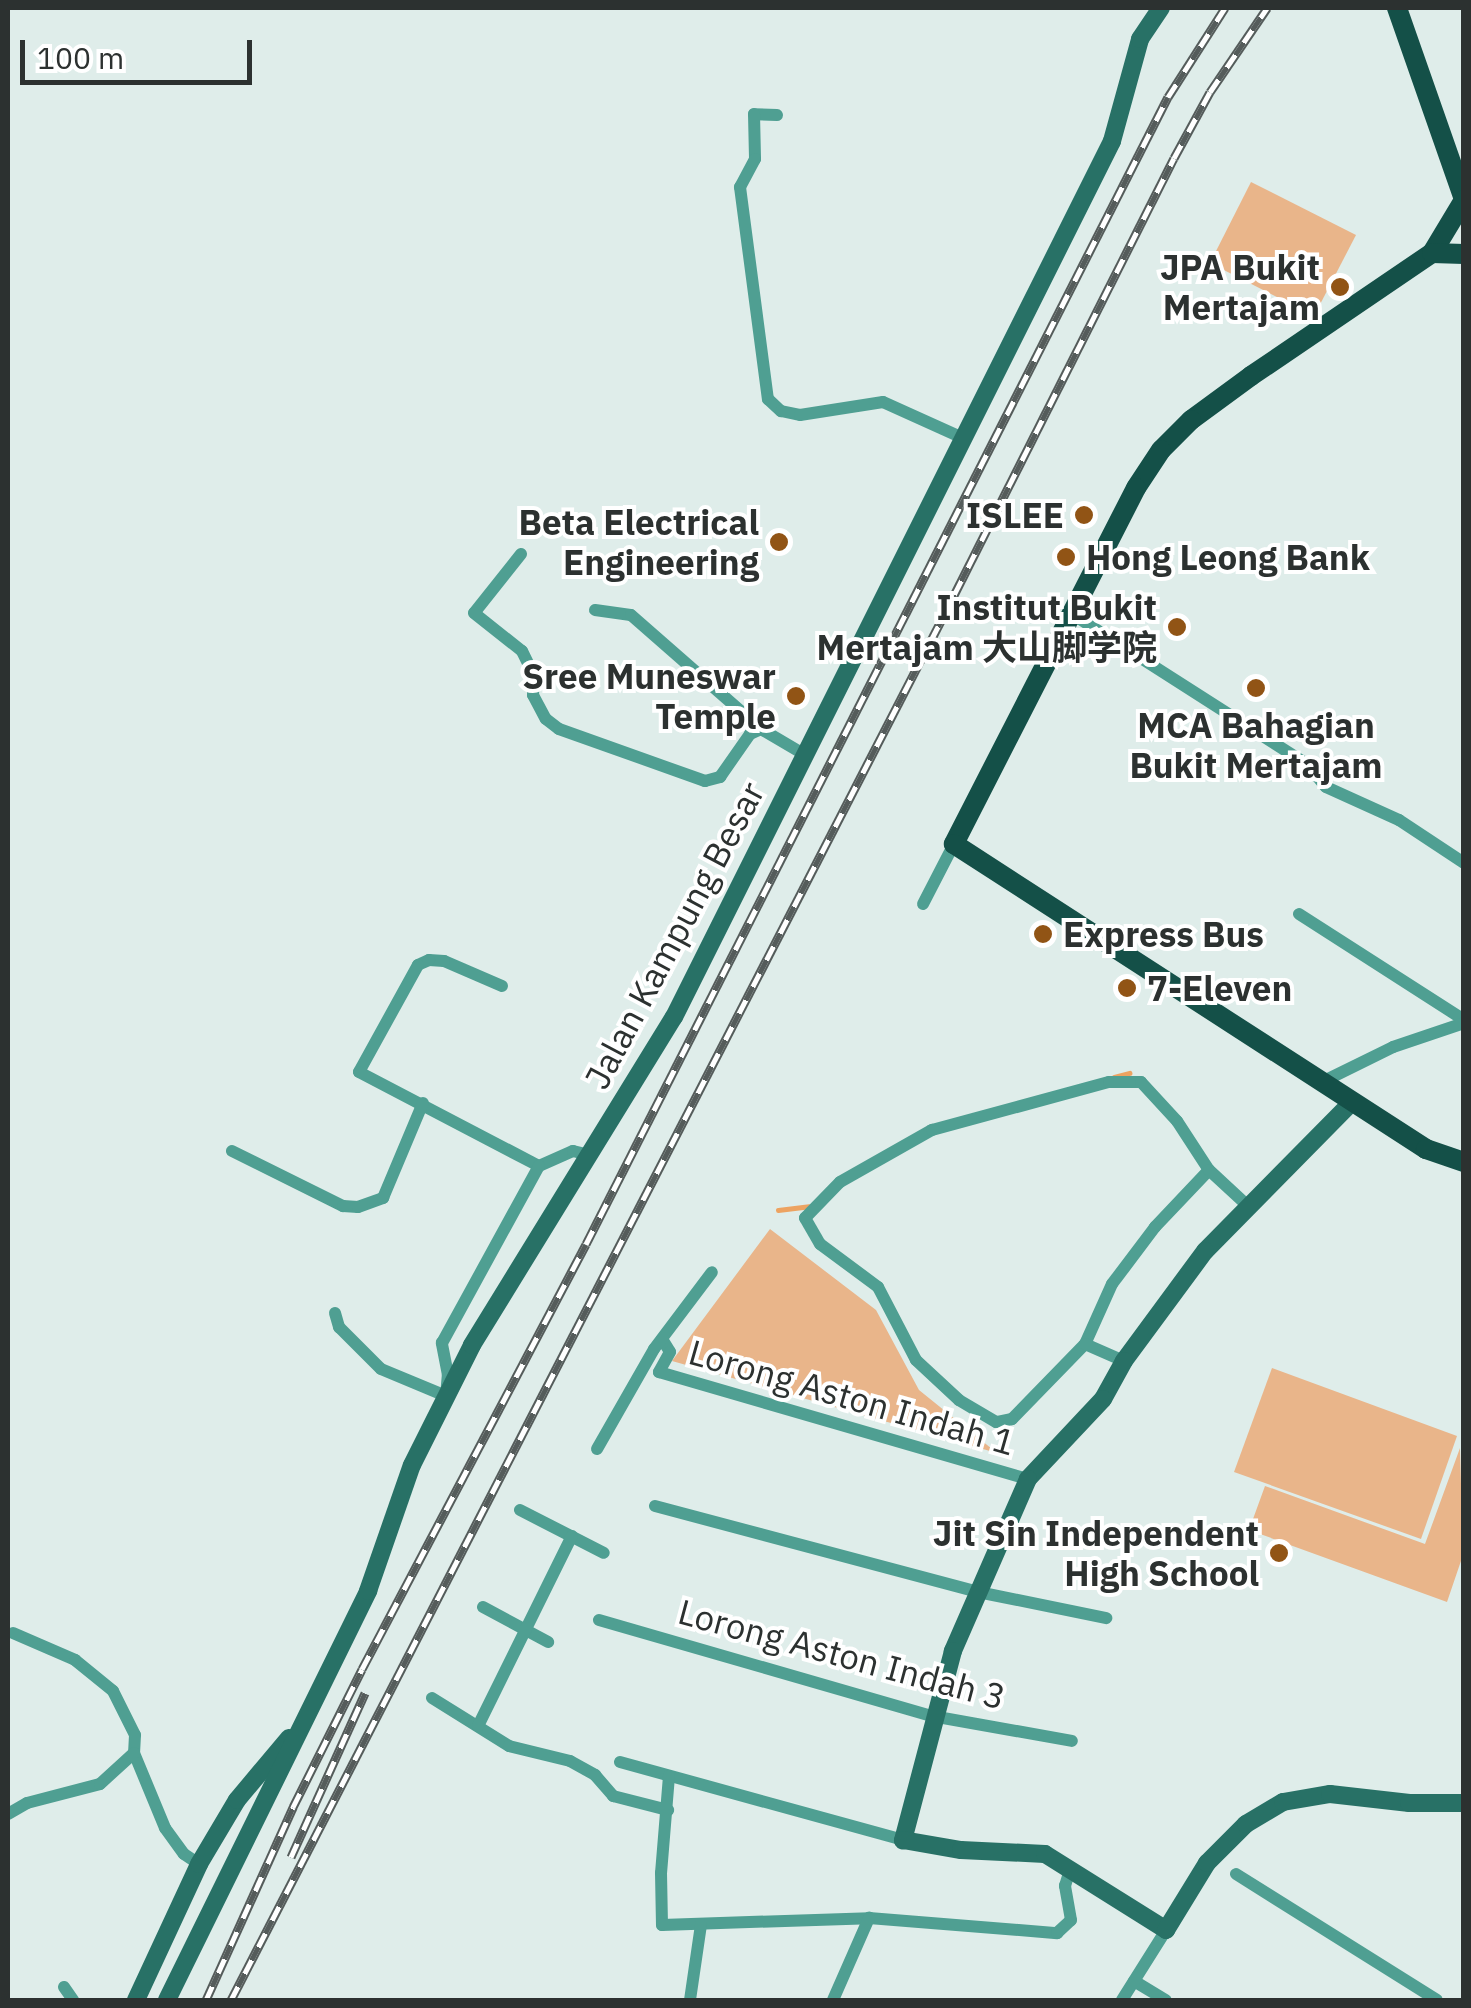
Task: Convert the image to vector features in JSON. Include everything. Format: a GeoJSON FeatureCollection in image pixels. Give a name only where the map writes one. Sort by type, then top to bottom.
{"type":"FeatureCollection","features":[{"type":"Feature","properties":{"kind":"main road"},"geometry":{"type":"LineString","coordinates":[[1396,8],[1464,200],[1432,253],[1252,376],[1181,430],[1136,488],[954,844],[1426,1149],[1464,1162]]}},
{"type":"Feature","properties":{"kind":"main road"},"geometry":{"type":"LineString","coordinates":[[1432,253],[1464,254]]}},
{"type":"Feature","properties":{"kind":"street","name":"Jalan Kampung Besar"},"geometry":{"type":"LineString","coordinates":[[167,2000],[368,1592],[412,1465],[446,1396],[472,1345],[674,1018],[1116,131],[1136,52],[1161,8]]}},
{"type":"Feature","properties":{"kind":"street"},"geometry":{"type":"LineString","coordinates":[[777,115],[754,114],[755,158],[740,187],[768,399],[781,411],[800,416],[883,402],[965,439]]}},
{"type":"Feature","properties":{"kind":"street"},"geometry":{"type":"LineString","coordinates":[[521,554],[474,614],[522,651],[534,676],[533,695],[546,719],[559,729],[704,781],[720,778],[750,734],[761,729]]}},
{"type":"Feature","properties":{"kind":"street"},"geometry":{"type":"LineString","coordinates":[[595,610],[618,610],[631,615],[761,729],[807,756]]}},
{"type":"Feature","properties":{"kind":"street"},"geometry":{"type":"LineString","coordinates":[[1072,614],[1308,766],[1326,787],[1399,820],[1464,863]]}},
{"type":"Feature","properties":{"kind":"street"},"geometry":{"type":"LineString","coordinates":[[924,904],[954,844]]}},
{"type":"Feature","properties":{"kind":"street"},"geometry":{"type":"LineString","coordinates":[[1300,914],[1464,1022]]}},
{"type":"Feature","properties":{"kind":"street"},"geometry":{"type":"LineString","coordinates":[[502,986],[444,962],[429,960],[418,966],[359,1072],[540,1166]]}},
{"type":"Feature","properties":{"kind":"street"},"geometry":{"type":"LineString","coordinates":[[1322,1082],[1393,1047],[1464,1022]]}},
{"type":"Feature","properties":{"kind":"street"},"geometry":{"type":"LineString","coordinates":[[1210,1170],[1155,1227],[1112,1284],[1085,1344],[1012,1419],[996,1422],[959,1400],[916,1360],[878,1286],[820,1244],[805,1218],[840,1182],[932,1130],[1109,1082],[1141,1082],[1177,1121],[1210,1170],[1249,1207]]}},
{"type":"Feature","properties":{"kind":"street"},"geometry":{"type":"LineString","coordinates":[[903,1840],[932,1716],[978,1592],[1028,1479],[1093,1411],[1124,1361],[1205,1252],[1352,1102]]}},
{"type":"Feature","properties":{"kind":"street"},"geometry":{"type":"LineString","coordinates":[[232,1151],[343,1206],[358,1207],[383,1198],[422,1103]]}},
{"type":"Feature","properties":{"kind":"street"},"geometry":{"type":"LineString","coordinates":[[335,1313],[339,1327],[381,1369],[446,1396],[448,1375],[442,1343],[540,1166],[573,1152],[590,1154]]}},
{"type":"Feature","properties":{"kind":"street"},"geometry":{"type":"LineString","coordinates":[[597,1449],[662,1339],[712,1272]]}},
{"type":"Feature","properties":{"kind":"street","name":"Lorong Aston Indah 1"},"geometry":{"type":"LineString","coordinates":[[662,1339],[670,1352],[659,1372],[1028,1479]]}},
{"type":"Feature","properties":{"kind":"street"},"geometry":{"type":"LineString","coordinates":[[1085,1344],[1124,1361]]}},
{"type":"Feature","properties":{"kind":"street"},"geometry":{"type":"LineString","coordinates":[[654,1506],[978,1592],[1106,1618]]}},
{"type":"Feature","properties":{"kind":"street"},"geometry":{"type":"LineString","coordinates":[[520,1510],[604,1553]]}},
{"type":"Feature","properties":{"kind":"street"},"geometry":{"type":"LineString","coordinates":[[478,1726],[572,1536]]}},
{"type":"Feature","properties":{"kind":"street"},"geometry":{"type":"LineString","coordinates":[[483,1607],[548,1642]]}},
{"type":"Feature","properties":{"kind":"street","name":"Lorong Aston Indah 3"},"geometry":{"type":"LineString","coordinates":[[598,1620],[932,1716],[1072,1740]]}},
{"type":"Feature","properties":{"kind":"street"},"geometry":{"type":"LineString","coordinates":[[13,1633],[75,1660],[113,1692],[135,1735],[134,1753],[164,1828],[199,1864]]}},
{"type":"Feature","properties":{"kind":"street"},"geometry":{"type":"LineString","coordinates":[[432,1698],[522,1751],[570,1761],[595,1775],[614,1796],[668,1810]]}},
{"type":"Feature","properties":{"kind":"street","name":"Jalan Kampung Besar"},"geometry":{"type":"LineString","coordinates":[[136,2000],[199,1864],[256,1775],[303,1723]]}},
{"type":"Feature","properties":{"kind":"street"},"geometry":{"type":"LineString","coordinates":[[8,1814],[27,1803],[100,1784],[134,1753]]}},
{"type":"Feature","properties":{"kind":"street"},"geometry":{"type":"LineString","coordinates":[[620,1762],[903,1840],[962,1850],[1046,1854],[1166,1930]]}},
{"type":"Feature","properties":{"kind":"street"},"geometry":{"type":"LineString","coordinates":[[669,1776],[661,1873],[662,1925],[868,1918],[1057,1933],[1072,1920],[1064,1886],[1070,1870]]}},
{"type":"Feature","properties":{"kind":"street"},"geometry":{"type":"LineString","coordinates":[[1122,2000],[1207,1862],[1246,1824],[1283,1802],[1330,1794],[1409,1803],[1464,1803]]}},
{"type":"Feature","properties":{"kind":"street"},"geometry":{"type":"LineString","coordinates":[[1236,1874],[1437,2000]]}},
{"type":"Feature","properties":{"kind":"street"},"geometry":{"type":"LineString","coordinates":[[833,2000],[868,1918]]}},
{"type":"Feature","properties":{"kind":"street"},"geometry":{"type":"LineString","coordinates":[[690,2000],[700,1926]]}},
{"type":"Feature","properties":{"kind":"street"},"geometry":{"type":"LineString","coordinates":[[1134,1981],[1166,2000]]}},
{"type":"Feature","properties":{"kind":"street"},"geometry":{"type":"LineString","coordinates":[[64,1987],[73,2000]]}},
{"type":"Feature","properties":{"kind":"shaded area"},"geometry":{"type":"Polygon","coordinates":[[[1251,182],[1356,235],[1314,316],[1210,263],[1251,182]]]}},
{"type":"Feature","properties":{"kind":"shaded area"},"geometry":{"type":"Polygon","coordinates":[[[770,1229],[876,1310],[919,1390],[997,1453],[672,1361],[770,1229]]]}},
{"type":"Feature","properties":{"kind":"shaded area"},"geometry":{"type":"Polygon","coordinates":[[[1272,1368],[1457,1436],[1421,1539],[1234,1472],[1272,1368]]]}},
{"type":"Feature","properties":{"kind":"shaded area"},"geometry":{"type":"Polygon","coordinates":[[[1460,1448],[1463,1555],[1447,1602],[1249,1530],[1265,1486],[1425,1544],[1460,1448]]]}},
{"type":"Feature","properties":{"kind":"waterway"},"geometry":{"type":"LineString","coordinates":[[1114,1077],[1129,1073]]}},
{"type":"Feature","properties":{"kind":"waterway"},"geometry":{"type":"LineString","coordinates":[[778,1210],[809,1206]]}},
{"type":"Feature","properties":{"kind":"railway"},"geometry":{"type":"LineString","coordinates":[[206,2000],[293,1807],[362,1669],[586,1244],[1168,97],[1225,8]]}},
{"type":"Feature","properties":{"kind":"railway"},"geometry":{"type":"LineString","coordinates":[[231,2000],[941,621],[1174,158],[1210,92],[1267,8]]}},
{"type":"Feature","properties":{"kind":"railway"},"geometry":{"type":"LineString","coordinates":[[291,1857],[365,1693]]}},
{"type":"Feature","properties":{"kind":"place","name":"JPA Bukit Mertajam"},"geometry":{"type":"Point","coordinates":[1340,287]}},
{"type":"Feature","properties":{"kind":"place","name":"ISLEE"},"geometry":{"type":"Point","coordinates":[1084,515]}},
{"type":"Feature","properties":{"kind":"place","name":"Beta Electrical Engineering"},"geometry":{"type":"Point","coordinates":[779,542]}},
{"type":"Feature","properties":{"kind":"place","name":"Hong Leong Bank"},"geometry":{"type":"Point","coordinates":[1066,557]}},
{"type":"Feature","properties":{"kind":"place","name":"Institut Bukit Mertajam 大山脚学院"},"geometry":{"type":"Point","coordinates":[1177,627]}},
{"type":"Feature","properties":{"kind":"place","name":"MCA Bahagian Bukit Mertajam"},"geometry":{"type":"Point","coordinates":[1256,688]}},
{"type":"Feature","properties":{"kind":"place","name":"Sree Muneswar Temple"},"geometry":{"type":"Point","coordinates":[796,696]}},
{"type":"Feature","properties":{"kind":"place","name":"Express Bus"},"geometry":{"type":"Point","coordinates":[1043,934]}},
{"type":"Feature","properties":{"kind":"place","name":"7-Eleven"},"geometry":{"type":"Point","coordinates":[1127,988]}},
{"type":"Feature","properties":{"kind":"place","name":"Jit Sin Independent High School"},"geometry":{"type":"Point","coordinates":[1279,1553]}}]}
